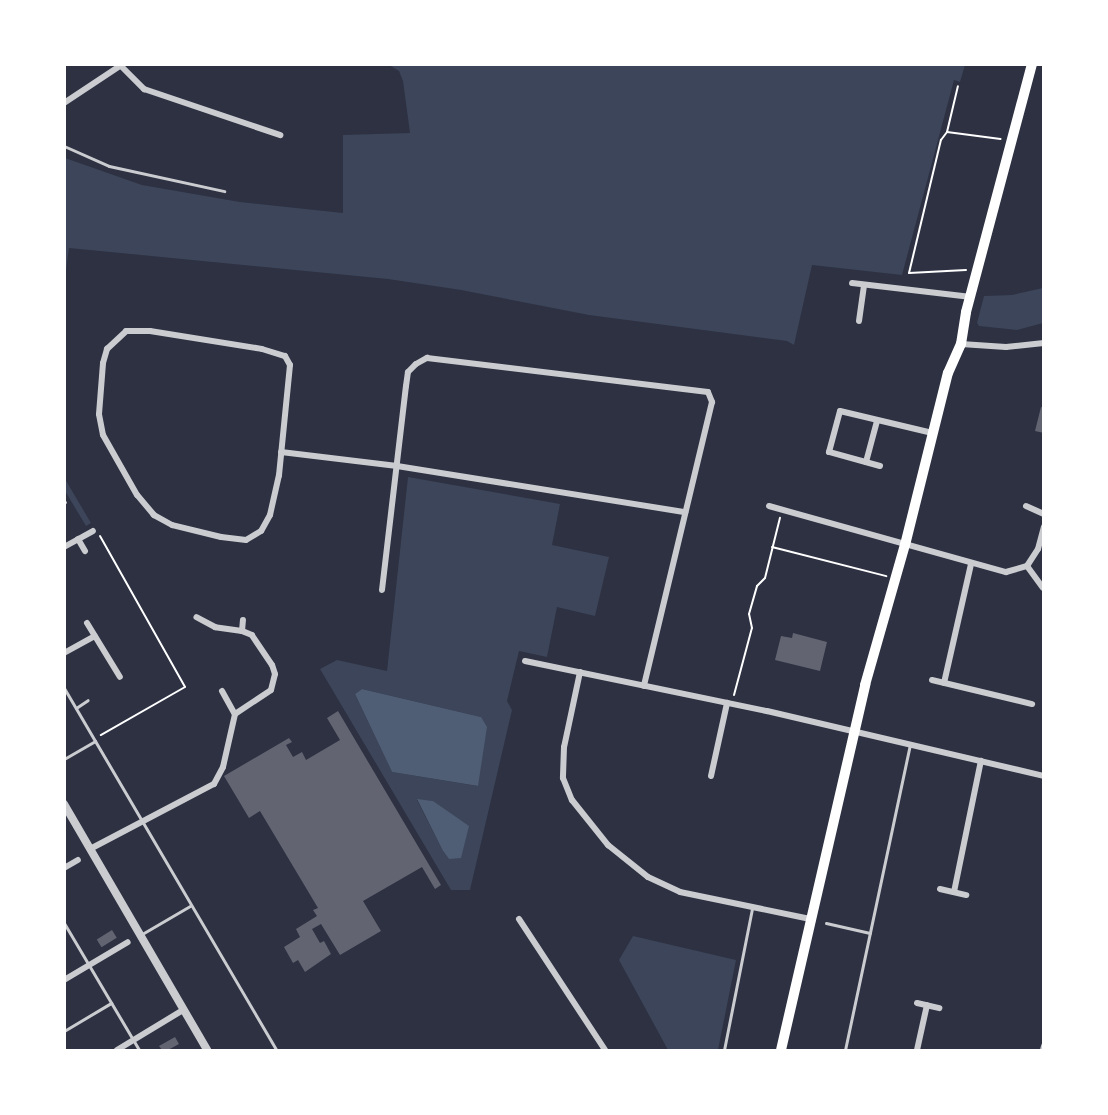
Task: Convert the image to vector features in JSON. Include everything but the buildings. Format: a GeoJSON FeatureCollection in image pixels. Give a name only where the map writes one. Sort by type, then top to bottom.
{"type":"FeatureCollection","features":[{"type":"Feature","properties":{"kind":"main road"},"geometry":{"type":"LineString","coordinates":[[780,1050],[855,731],[948,373],[961,344],[971,297],[1032,64]]}},
{"type":"Feature","properties":{"kind":"street"},"geometry":{"type":"LineString","coordinates":[[64,103],[122,65],[144,88],[280,135]]}},
{"type":"Feature","properties":{"kind":"street"},"geometry":{"type":"LineString","coordinates":[[852,283],[971,297]]}},
{"type":"Feature","properties":{"kind":"street"},"geometry":{"type":"LineString","coordinates":[[859,321],[864,285]]}},
{"type":"Feature","properties":{"kind":"street"},"geometry":{"type":"LineString","coordinates":[[126,331],[150,331],[262,349],[285,356],[290,365],[281,452],[270,515],[261,531],[246,540],[192,531],[172,525],[154,515],[136,495],[103,435],[99,414],[103,363],[107,349],[126,331]]}},
{"type":"Feature","properties":{"kind":"street"},"geometry":{"type":"LineString","coordinates":[[961,344],[1005,347],[1044,343]]}},
{"type":"Feature","properties":{"kind":"street"},"geometry":{"type":"LineString","coordinates":[[382,590],[408,372],[427,358],[708,392],[712,402],[644,686]]}},
{"type":"Feature","properties":{"kind":"street"},"geometry":{"type":"LineString","coordinates":[[880,466],[829,452],[840,411],[932,433]]}},
{"type":"Feature","properties":{"kind":"street"},"geometry":{"type":"LineString","coordinates":[[866,462],[877,421]]}},
{"type":"Feature","properties":{"kind":"street"},"geometry":{"type":"LineString","coordinates":[[281,452],[397,466],[685,512]]}},
{"type":"Feature","properties":{"kind":"street"},"geometry":{"type":"LineString","coordinates":[[769,506],[1006,572],[1027,566],[1038,549],[1044,526]]}},
{"type":"Feature","properties":{"kind":"street"},"geometry":{"type":"LineString","coordinates":[[1026,506],[1044,514]]}},
{"type":"Feature","properties":{"kind":"street"},"geometry":{"type":"LineString","coordinates":[[64,547],[93,531]]}},
{"type":"Feature","properties":{"kind":"street"},"geometry":{"type":"LineString","coordinates":[[78,540],[85,551]]}},
{"type":"Feature","properties":{"kind":"street"},"geometry":{"type":"LineString","coordinates":[[944,682],[971,564]]}},
{"type":"Feature","properties":{"kind":"street"},"geometry":{"type":"LineString","coordinates":[[1027,566],[1043,588]]}},
{"type":"Feature","properties":{"kind":"street"},"geometry":{"type":"LineString","coordinates":[[90,849],[214,784],[223,767],[235,714],[242,707],[267,695],[274,682],[275,674],[264,650],[252,635],[242,631],[214,627],[196,617]]}},
{"type":"Feature","properties":{"kind":"street"},"geometry":{"type":"LineString","coordinates":[[242,631],[243,620]]}},
{"type":"Feature","properties":{"kind":"street"},"geometry":{"type":"LineString","coordinates":[[87,623],[120,677]]}},
{"type":"Feature","properties":{"kind":"street"},"geometry":{"type":"LineString","coordinates":[[64,653],[95,636]]}},
{"type":"Feature","properties":{"kind":"street"},"geometry":{"type":"LineString","coordinates":[[525,661],[911,743],[1044,776]]}},
{"type":"Feature","properties":{"kind":"street"},"geometry":{"type":"LineString","coordinates":[[580,672],[561,768],[566,789],[580,812],[622,858],[662,885],[695,896],[810,919]]}},
{"type":"Feature","properties":{"kind":"street"},"geometry":{"type":"LineString","coordinates":[[932,680],[1032,704]]}},
{"type":"Feature","properties":{"kind":"street"},"geometry":{"type":"LineString","coordinates":[[222,691],[235,714]]}},
{"type":"Feature","properties":{"kind":"street"},"geometry":{"type":"LineString","coordinates":[[711,776],[730,703]]}},
{"type":"Feature","properties":{"kind":"street"},"geometry":{"type":"LineString","coordinates":[[954,892],[981,760]]}},
{"type":"Feature","properties":{"kind":"street"},"geometry":{"type":"LineString","coordinates":[[64,804],[207,1050]]}},
{"type":"Feature","properties":{"kind":"street"},"geometry":{"type":"LineString","coordinates":[[64,868],[78,860]]}},
{"type":"Feature","properties":{"kind":"street"},"geometry":{"type":"LineString","coordinates":[[940,889],[966,895]]}},
{"type":"Feature","properties":{"kind":"street"},"geometry":{"type":"LineString","coordinates":[[519,919],[605,1050]]}},
{"type":"Feature","properties":{"kind":"street"},"geometry":{"type":"LineString","coordinates":[[64,980],[128,942]]}},
{"type":"Feature","properties":{"kind":"street"},"geometry":{"type":"LineString","coordinates":[[917,1003],[939,1008]]}},
{"type":"Feature","properties":{"kind":"street"},"geometry":{"type":"LineString","coordinates":[[918,1050],[927,1005]]}},
{"type":"Feature","properties":{"kind":"street"},"geometry":{"type":"LineString","coordinates":[[117,1050],[183,1010]]}},
{"type":"Feature","properties":{"kind":"lane"},"geometry":{"type":"LineString","coordinates":[[64,146],[109,165],[224,191]]}},
{"type":"Feature","properties":{"kind":"lane"},"geometry":{"type":"LineString","coordinates":[[64,688],[276,1050]]}},
{"type":"Feature","properties":{"kind":"lane"},"geometry":{"type":"LineString","coordinates":[[76,708],[88,700]]}},
{"type":"Feature","properties":{"kind":"lane"},"geometry":{"type":"LineString","coordinates":[[64,759],[94,740]]}},
{"type":"Feature","properties":{"kind":"lane"},"geometry":{"type":"LineString","coordinates":[[845,1050],[911,743]]}},
{"type":"Feature","properties":{"kind":"lane"},"geometry":{"type":"LineString","coordinates":[[140,934],[190,906]]}},
{"type":"Feature","properties":{"kind":"lane"},"geometry":{"type":"LineString","coordinates":[[724,1050],[752,908]]}},
{"type":"Feature","properties":{"kind":"lane"},"geometry":{"type":"LineString","coordinates":[[64,922],[139,1050]]}},
{"type":"Feature","properties":{"kind":"lane"},"geometry":{"type":"LineString","coordinates":[[826,923],[870,933]]}},
{"type":"Feature","properties":{"kind":"lane"},"geometry":{"type":"LineString","coordinates":[[64,1031],[111,1003]]}},
{"type":"Feature","properties":{"kind":"path"},"geometry":{"type":"LineString","coordinates":[[958,86],[947,132],[941,140],[909,273],[978,270]]}},
{"type":"Feature","properties":{"kind":"path"},"geometry":{"type":"LineString","coordinates":[[947,132],[1012,141]]}},
{"type":"Feature","properties":{"kind":"path"},"geometry":{"type":"LineString","coordinates":[[730,703],[752,628],[749,614],[757,586],[765,578],[782,509]]}},
{"type":"Feature","properties":{"kind":"path"},"geometry":{"type":"LineString","coordinates":[[93,531],[95,529],[185,687],[94,740]]}},
{"type":"Feature","properties":{"kind":"path"},"geometry":{"type":"LineString","coordinates":[[772,547],[895,578]]}},
{"type":"Feature","properties":{"kind":"shaded area"},"geometry":{"type":"Polygon","coordinates":[[[389,65],[965,65],[960,82],[954,80],[902,275],[812,265],[794,345],[787,341],[589,315],[461,290],[388,279],[69,248],[65,277],[65,158],[142,185],[240,202],[343,213],[343,135],[410,133],[403,81],[399,71],[389,65]]]}},
{"type":"Feature","properties":{"kind":"shaded area"},"geometry":{"type":"Polygon","coordinates":[[[1043,288],[1043,323],[1017,330],[979,326],[977,323],[984,296],[1012,295],[1043,288]]]}},
{"type":"Feature","properties":{"kind":"shaded area"},"geometry":{"type":"Polygon","coordinates":[[[408,477],[560,504],[552,545],[609,557],[595,616],[557,607],[547,657],[519,651],[507,701],[512,710],[470,890],[451,890],[320,669],[337,660],[387,671],[408,477]],[[362,689],[355,694],[392,772],[477,786],[481,717],[362,689]],[[417,800],[443,851],[449,859],[433,801],[417,800]]]}},
{"type":"Feature","properties":{"kind":"shaded area"},"geometry":{"type":"Polygon","coordinates":[[[65,479],[91,523],[86,526],[65,491],[65,479]]]}},
{"type":"Feature","properties":{"kind":"shaded area"},"geometry":{"type":"Polygon","coordinates":[[[362,689],[481,717],[487,727],[478,786],[392,772],[355,694],[362,689]]]}},
{"type":"Feature","properties":{"kind":"shaded area"},"geometry":{"type":"Polygon","coordinates":[[[417,799],[433,801],[469,826],[461,858],[449,859],[443,851],[417,799]]]}},
{"type":"Feature","properties":{"kind":"shaded area"},"geometry":{"type":"Polygon","coordinates":[[[633,936],[736,960],[718,1050],[668,1050],[619,960],[633,936]]]}}]}
